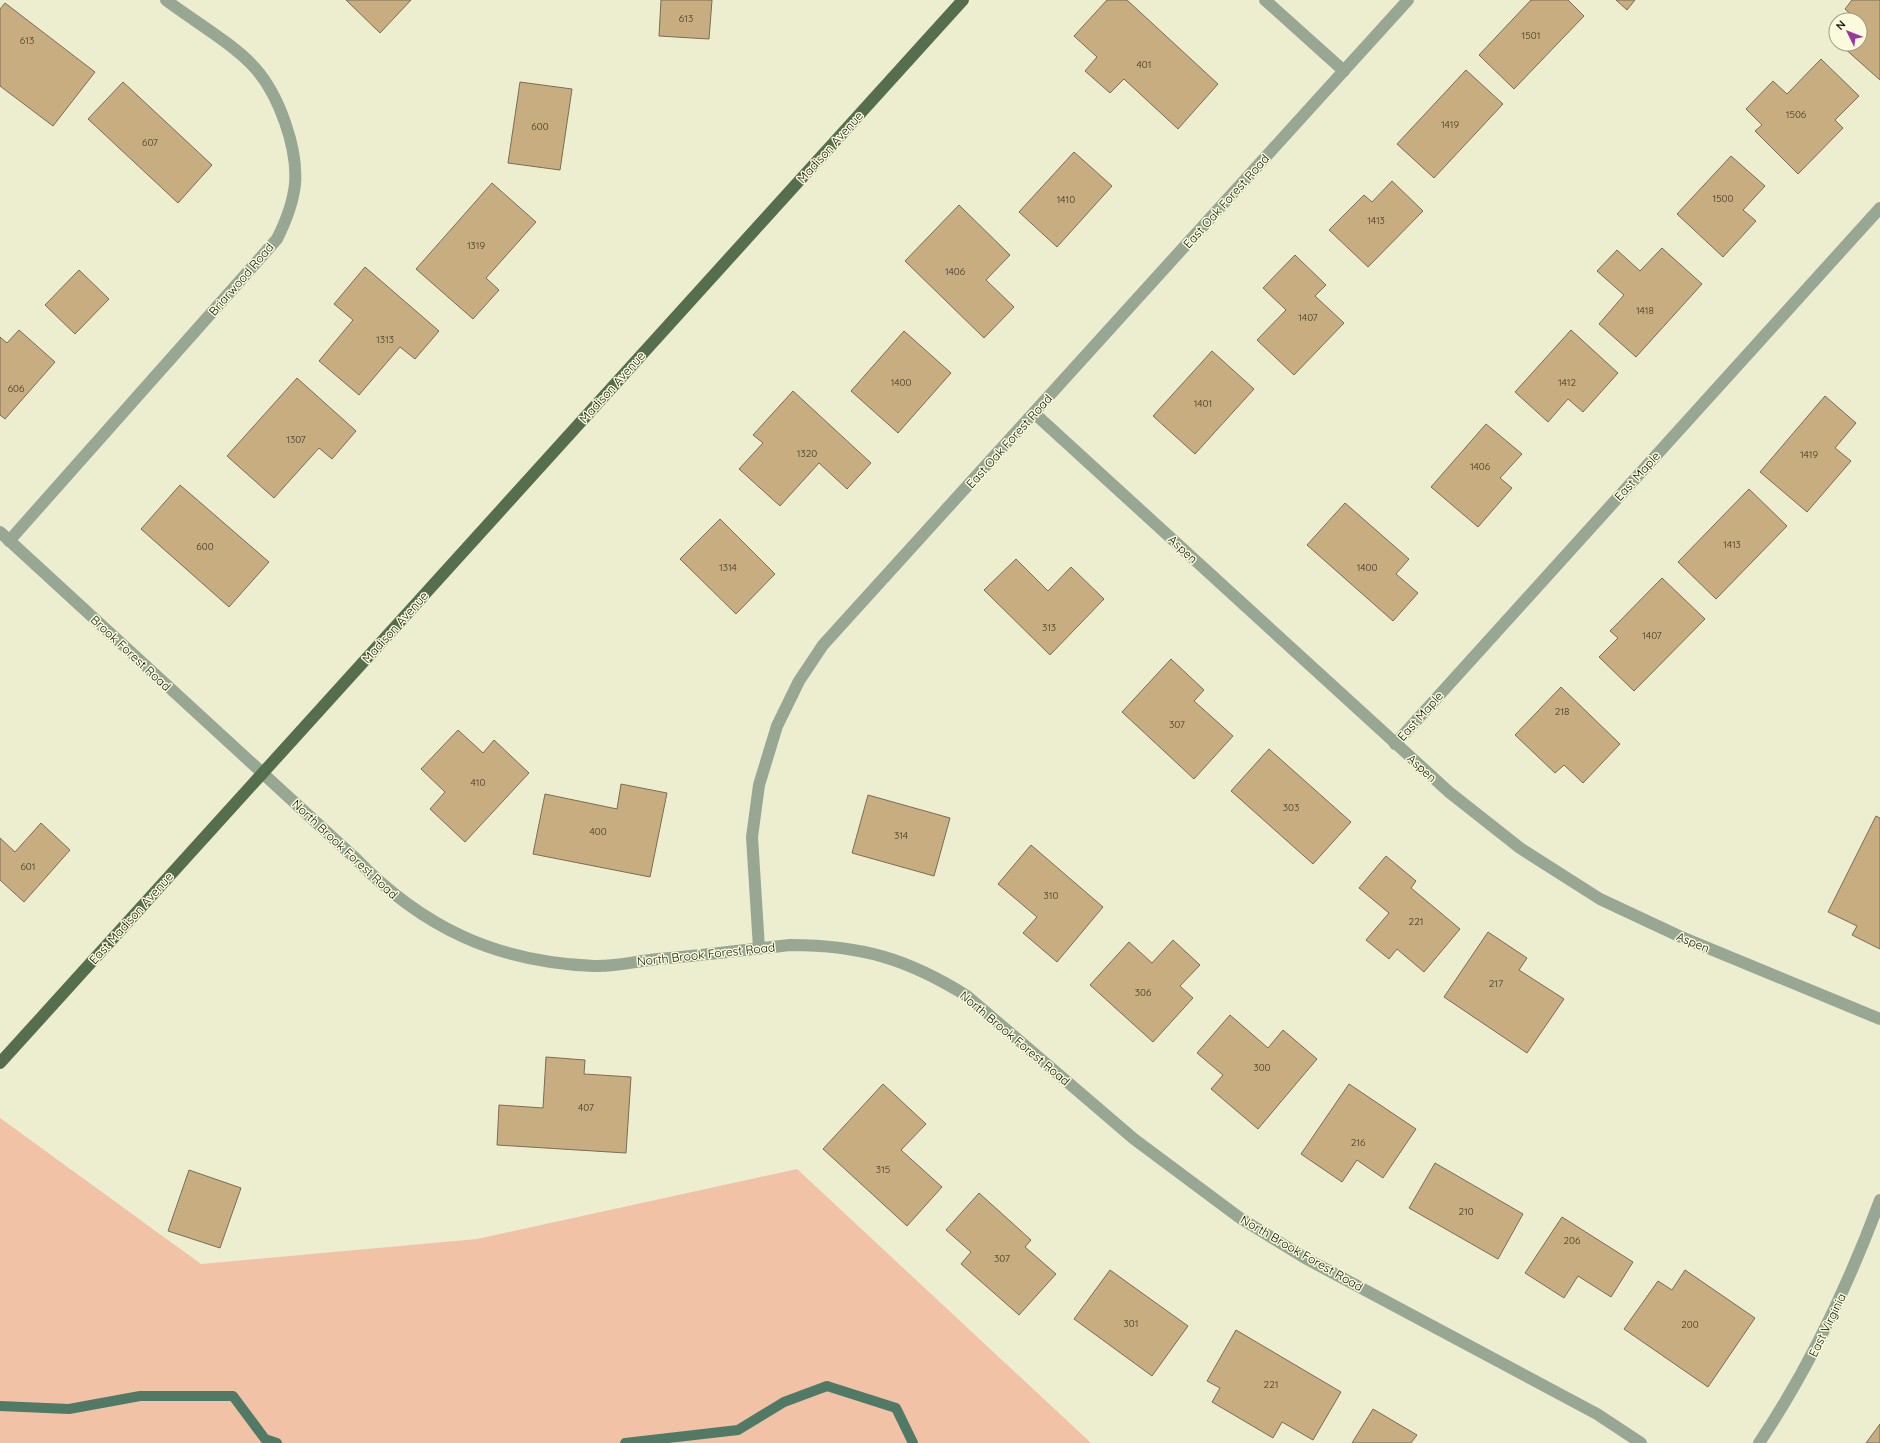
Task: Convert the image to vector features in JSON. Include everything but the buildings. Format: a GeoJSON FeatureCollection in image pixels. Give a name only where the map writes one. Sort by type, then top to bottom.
{"type":"FeatureCollection","features":[{"type":"Feature","properties":{"kind":"main road","name":"Madison Avenue"},"geometry":{"type":"LineString","coordinates":[[262,773],[962,0]]}},
{"type":"Feature","properties":{"kind":"main road","name":"East Madison Avenue"},"geometry":{"type":"LineString","coordinates":[[0,1063],[262,773]]}},
{"type":"Feature","properties":{"kind":"street","name":"Briarwood Road"},"geometry":{"type":"LineString","coordinates":[[10,541],[277,239],[290,212],[295,184],[294,158],[284,118],[273,93],[255,68],[241,55],[166,0]]}},
{"type":"Feature","properties":{"kind":"street"},"geometry":{"type":"LineString","coordinates":[[1265,0],[1344,71]]}},
{"type":"Feature","properties":{"kind":"street","name":"East Oak Forest Road"},"geometry":{"type":"LineString","coordinates":[[759,948],[752,836],[759,785],[777,726],[799,681],[823,645],[1408,0]]}},
{"type":"Feature","properties":{"kind":"street","name":"East Maple"},"geometry":{"type":"LineString","coordinates":[[1395,744],[1880,208]]}},
{"type":"Feature","properties":{"kind":"street","name":"Aspen"},"geometry":{"type":"LineString","coordinates":[[1034,413],[1395,744],[1449,792],[1520,848],[1600,899],[1679,936],[1880,1019]]}},
{"type":"Feature","properties":{"kind":"street","name":"Brook Forest Road"},"geometry":{"type":"LineString","coordinates":[[0,532],[262,773]]}},
{"type":"Feature","properties":{"kind":"street","name":"North Brook Forest Road"},"geometry":{"type":"LineString","coordinates":[[262,773],[399,899],[442,927],[489,948],[540,961],[596,966],[790,945],[822,945],[852,948],[888,957],[941,980],[968,996],[1134,1139],[1240,1218],[1305,1258],[1597,1414],[1641,1443]]}},
{"type":"Feature","properties":{"kind":"street","name":"East Virginia"},"geometry":{"type":"LineString","coordinates":[[1759,1443],[1804,1370],[1825,1330],[1847,1285],[1880,1200]]}},
{"type":"Feature","properties":{"kind":"shaded area"},"geometry":{"type":"Polygon","coordinates":[[[0,1118],[201,1264],[477,1239],[797,1169],[1091,1443],[0,1443],[0,1118]]]}},
{"type":"Feature","properties":{"kind":"waterway"},"geometry":{"type":"LineString","coordinates":[[625,1443],[738,1430],[784,1402],[827,1386],[896,1408],[913,1443]]}},
{"type":"Feature","properties":{"kind":"waterway"},"geometry":{"type":"LineString","coordinates":[[0,1406],[69,1409],[140,1396],[233,1396],[265,1439],[277,1443]]}}]}
